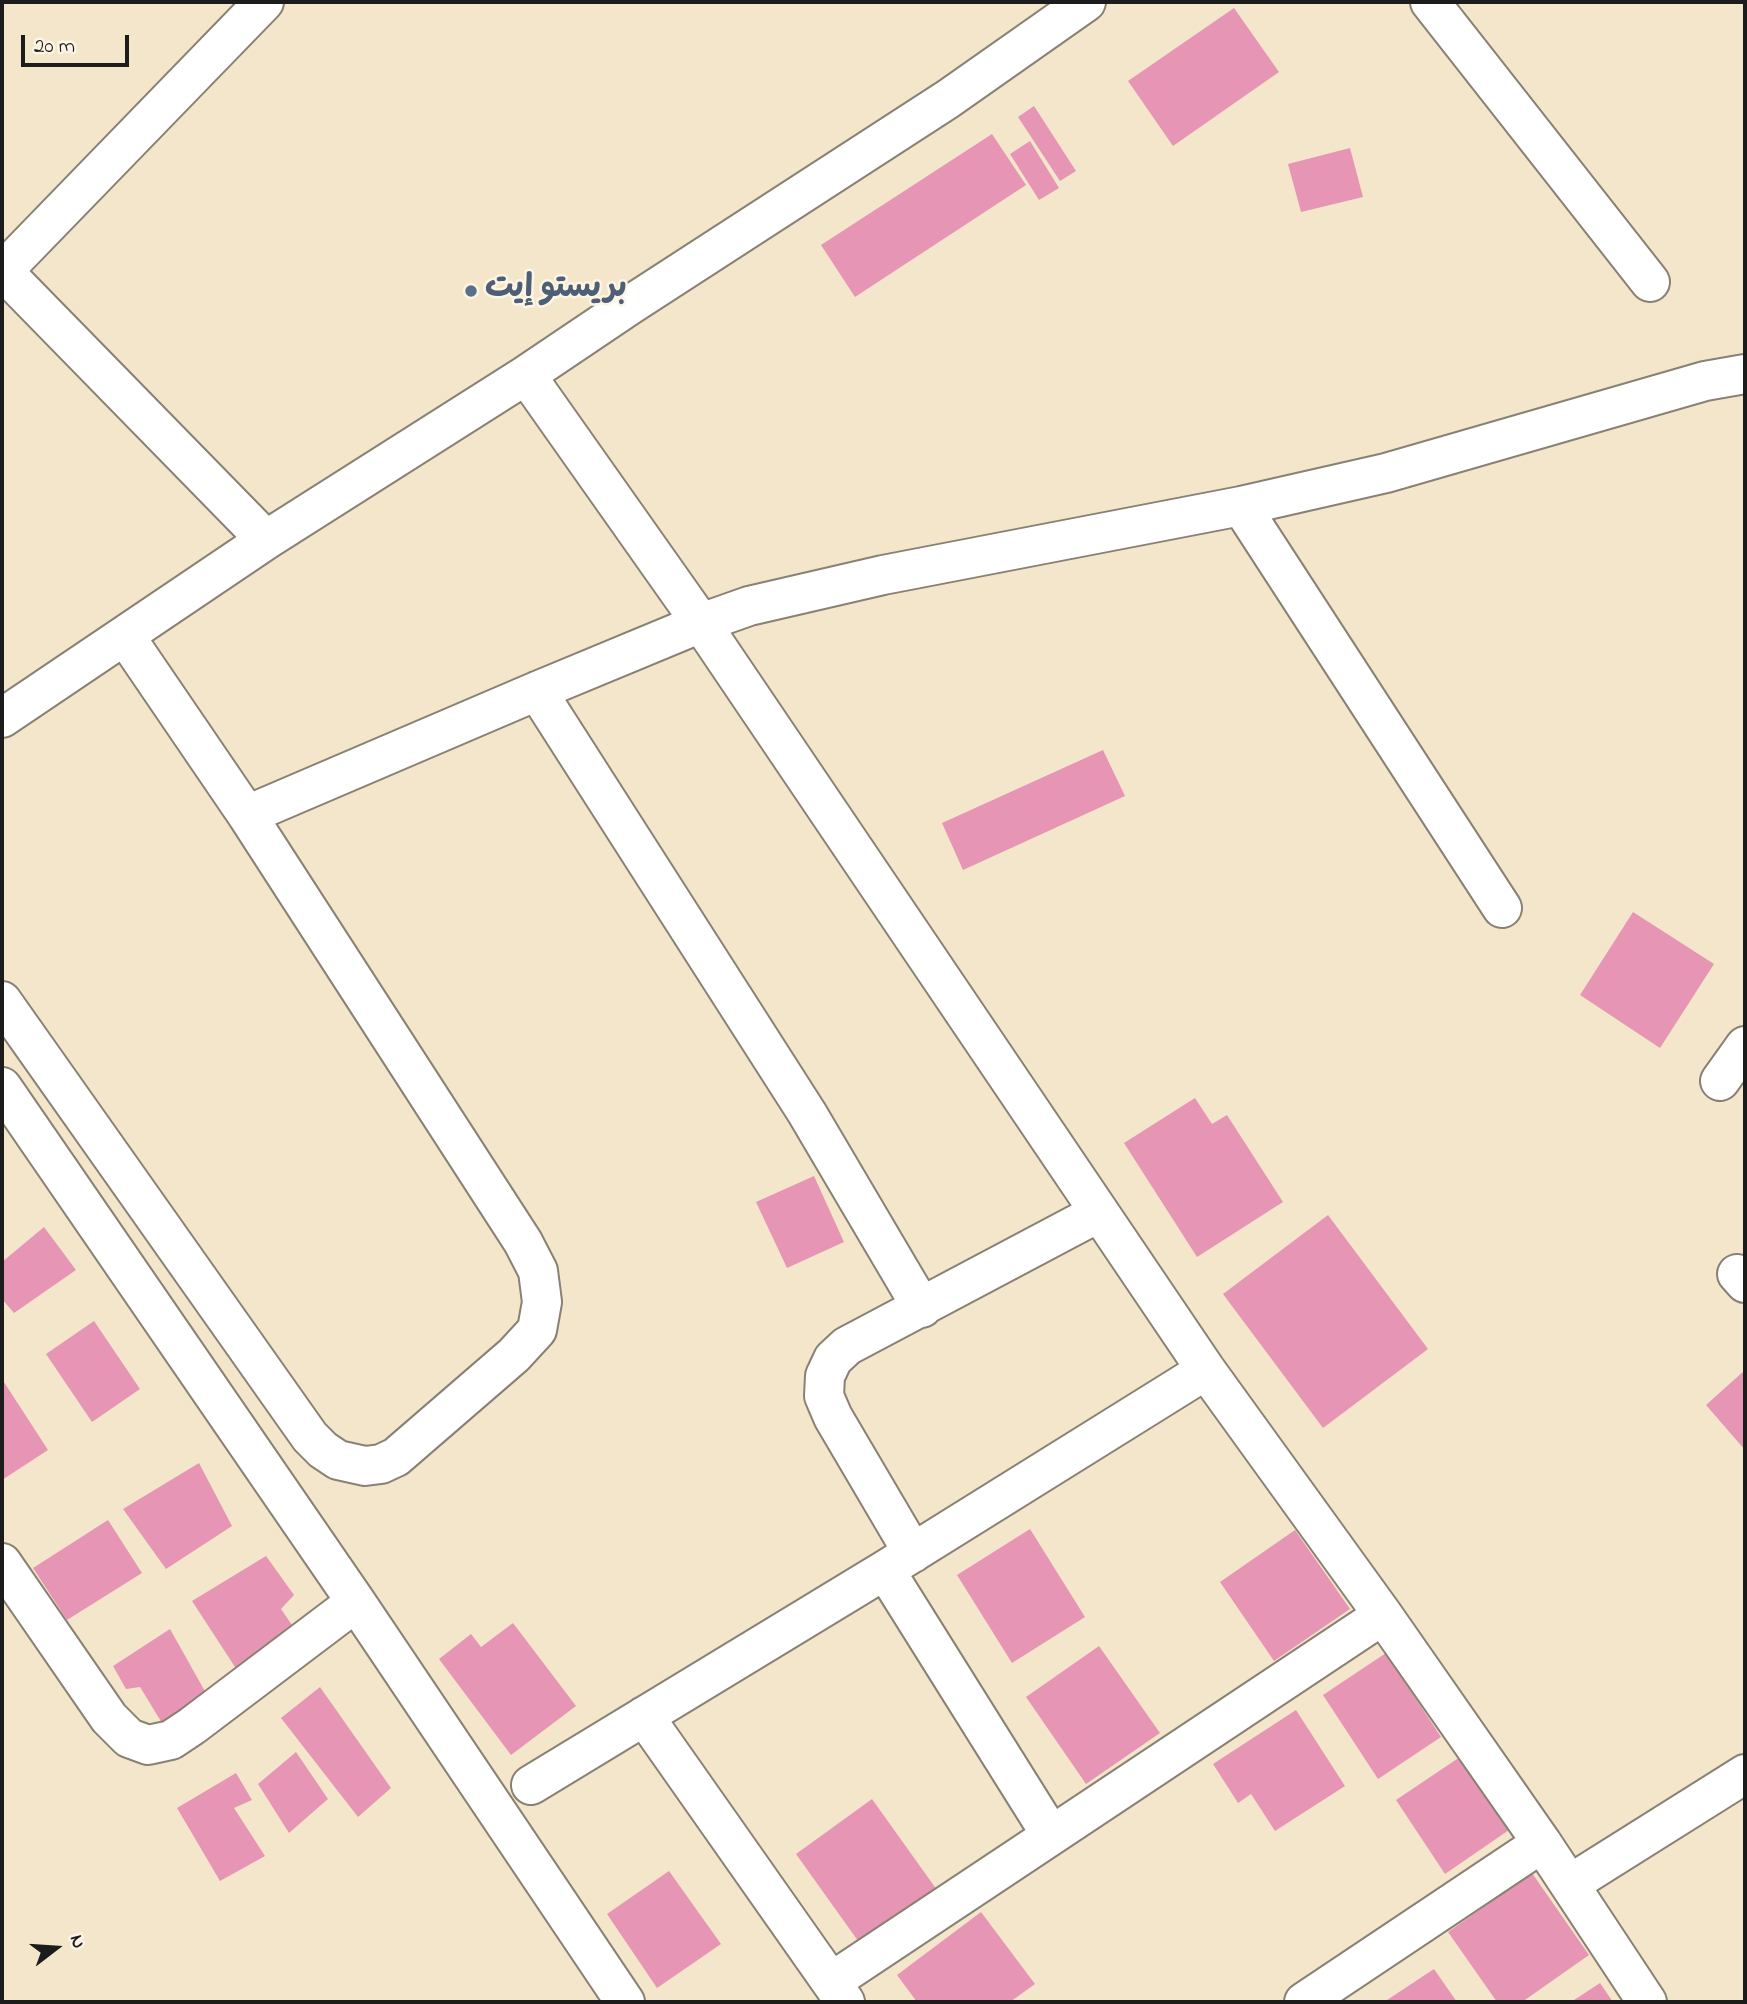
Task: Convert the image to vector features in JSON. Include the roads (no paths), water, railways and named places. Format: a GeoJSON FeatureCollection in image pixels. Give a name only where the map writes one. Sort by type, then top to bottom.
{"type":"FeatureCollection","features":[{"type":"Feature","properties":{"kind":"street"},"geometry":{"type":"LineString","coordinates":[[264,2],[2,270],[266,540]]}},
{"type":"Feature","properties":{"kind":"street"},"geometry":{"type":"LineString","coordinates":[[2,718],[266,540],[526,375],[948,99],[1086,2]]}},
{"type":"Feature","properties":{"kind":"street"},"geometry":{"type":"LineString","coordinates":[[1430,2],[1650,282]]}},
{"type":"Feature","properties":{"kind":"street"},"geometry":{"type":"LineString","coordinates":[[247,815],[701,622],[749,606],[883,575],[1241,506],[1386,472],[1705,381],[1745,374]]}},
{"type":"Feature","properties":{"kind":"street"},"geometry":{"type":"LineString","coordinates":[[526,375],[701,622],[1206,1370],[1383,1615],[1570,1884],[1647,2002]]}},
{"type":"Feature","properties":{"kind":"street"},"geometry":{"type":"LineString","coordinates":[[1241,506],[1502,908]]}},
{"type":"Feature","properties":{"kind":"street"},"geometry":{"type":"LineString","coordinates":[[2,1000],[310,1437],[338,1460],[365,1466],[382,1464],[396,1457],[514,1355],[537,1330],[542,1302],[538,1271],[523,1242],[247,815],[125,636]]}},
{"type":"Feature","properties":{"kind":"street"},"geometry":{"type":"LineString","coordinates":[[537,691],[807,1113],[922,1307]]}},
{"type":"Feature","properties":{"kind":"street"},"geometry":{"type":"LineString","coordinates":[[1720,1081],[1745,1046]]}},
{"type":"Feature","properties":{"kind":"street"},"geometry":{"type":"LineString","coordinates":[[44,1063],[4,1089],[14,1134],[356,1602],[625,2002]]}},
{"type":"Feature","properties":{"kind":"street"},"geometry":{"type":"LineString","coordinates":[[1051,1835],[899,1562],[824,1396],[825,1376],[833,1359],[848,1346],[1098,1213]]}},
{"type":"Feature","properties":{"kind":"street"},"geometry":{"type":"LineString","coordinates":[[531,1785],[899,1562],[1206,1370]]}},
{"type":"Feature","properties":{"kind":"street"},"geometry":{"type":"LineString","coordinates":[[2,1563],[109,1718],[129,1738],[148,1745],[171,1740],[192,1726],[356,1602]]}},
{"type":"Feature","properties":{"kind":"street"},"geometry":{"type":"LineString","coordinates":[[644,1716],[838,1992],[1051,1835],[1383,1615]]}},
{"type":"Feature","properties":{"kind":"street"},"geometry":{"type":"LineString","coordinates":[[1570,1884],[1745,1774]]}},
{"type":"Feature","properties":{"kind":"street"},"geometry":{"type":"LineString","coordinates":[[1304,2002],[1542,1843]]}},
{"type":"Feature","properties":{"kind":"place","name":"بريستو إيت"},"geometry":{"type":"Point","coordinates":[471,291]}}]}
